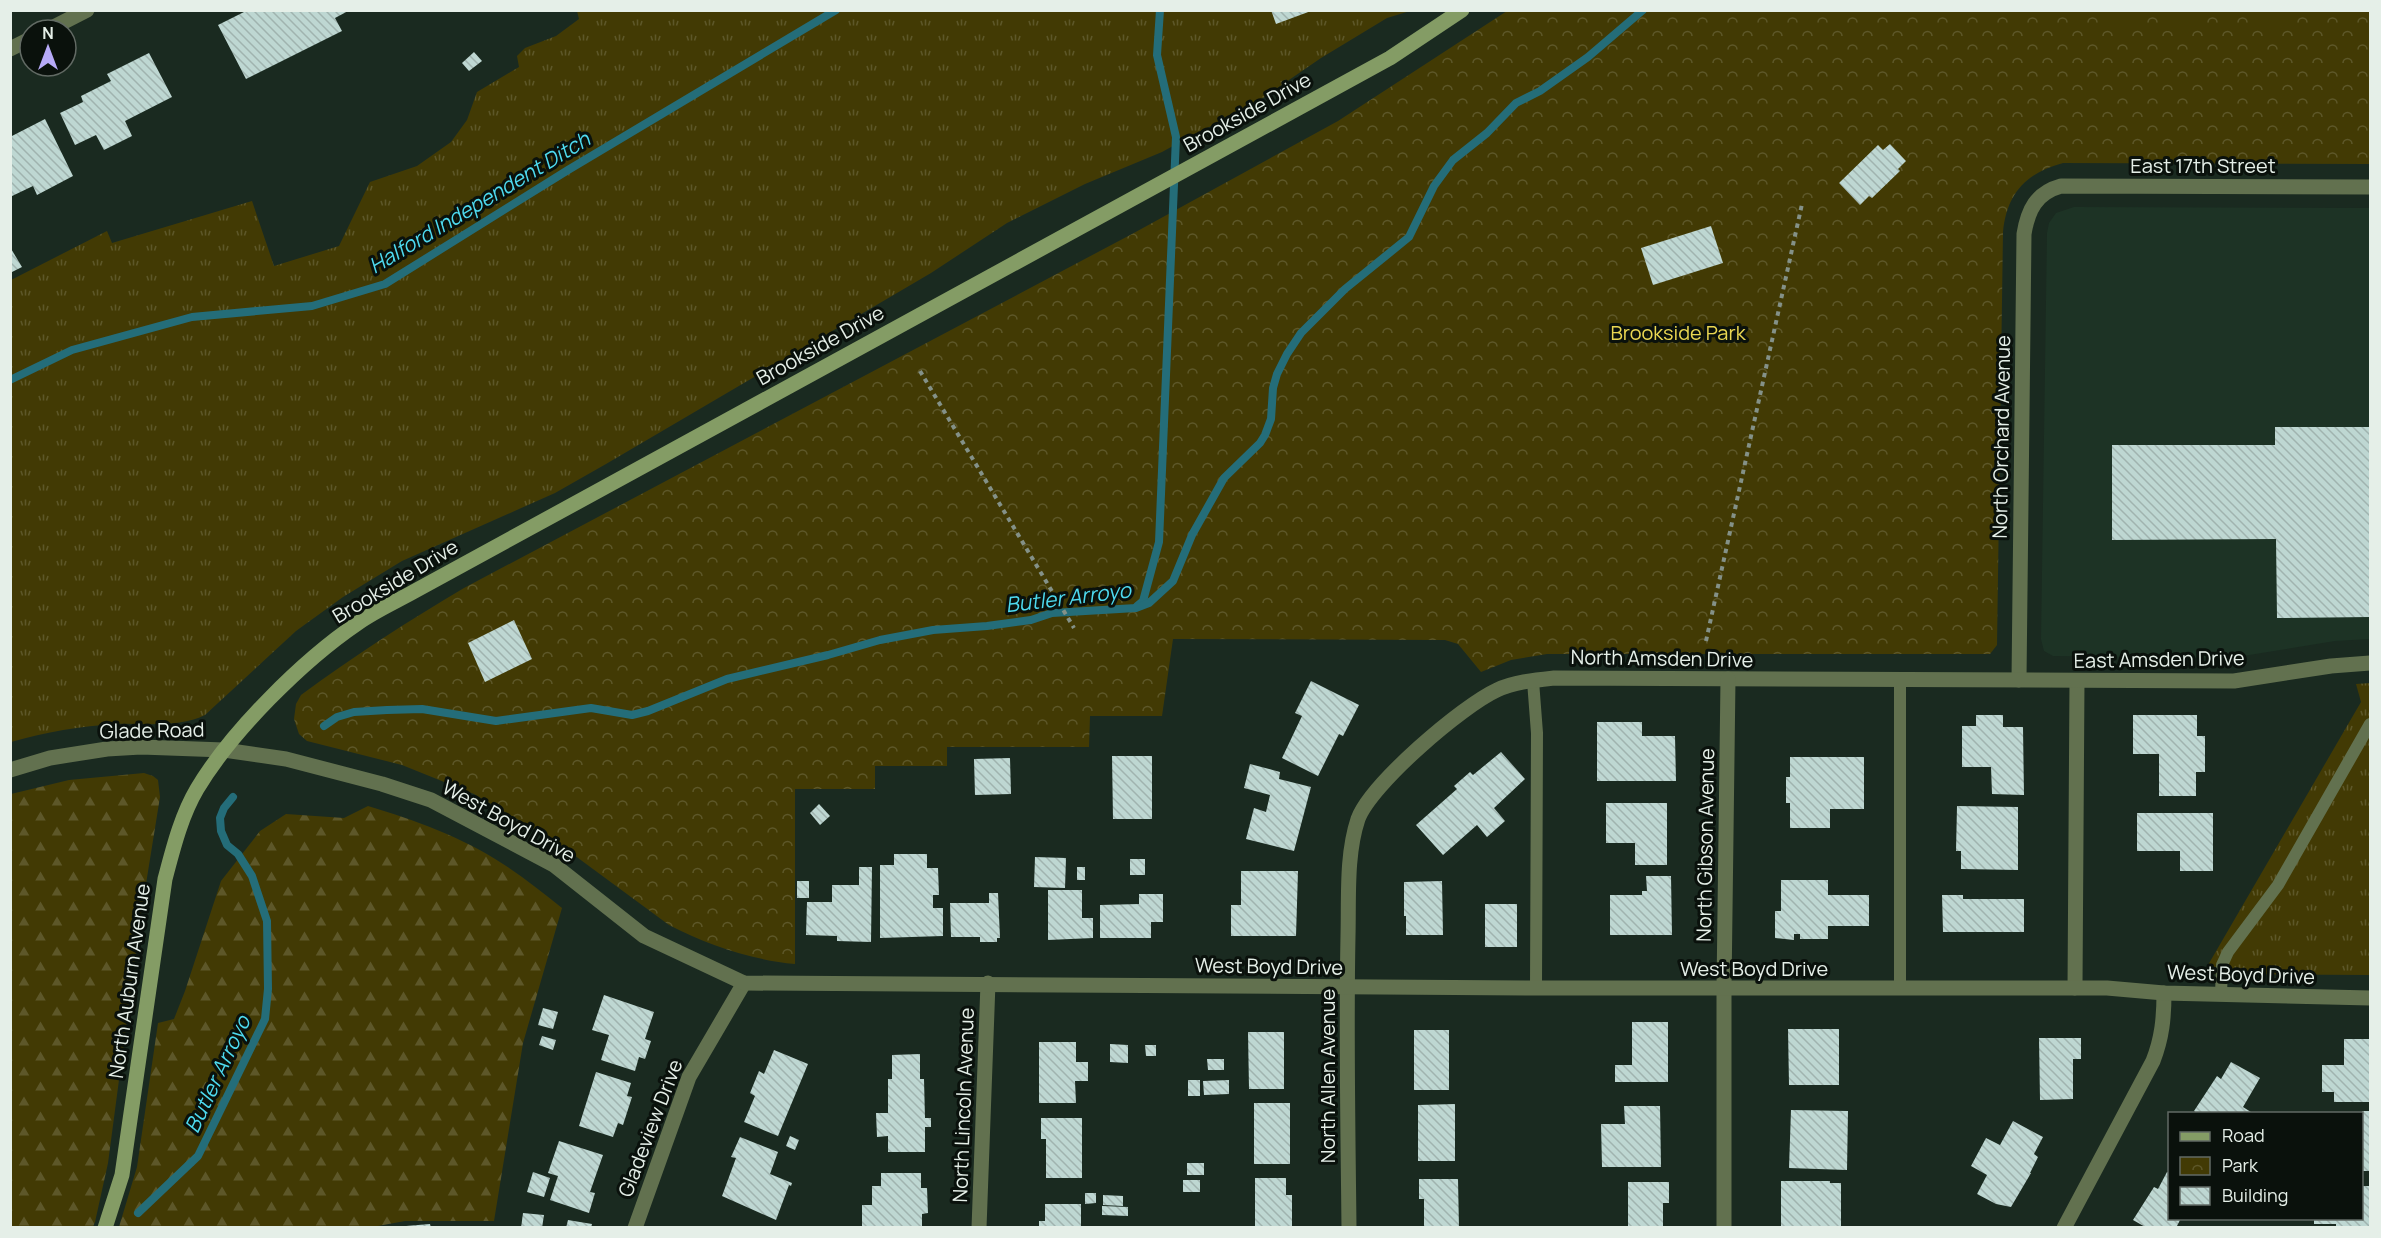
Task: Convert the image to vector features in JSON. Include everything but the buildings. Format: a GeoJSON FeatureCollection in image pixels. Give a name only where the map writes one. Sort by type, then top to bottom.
{"type":"FeatureCollection","features":[{"type":"Feature","properties":{"kind":"main road","name":"Brookside Drive"},"geometry":{"type":"LineString","coordinates":[[224,750],[266,703],[357,623],[1380,64],[1462,10]]}},
{"type":"Feature","properties":{"kind":"main road","name":"North Auburn Avenue"},"geometry":{"type":"LineString","coordinates":[[105,1227],[122,1175],[165,879],[177,838],[196,791],[224,750]]}},
{"type":"Feature","properties":{"kind":"street"},"geometry":{"type":"LineString","coordinates":[[71,18],[87,10]]}},
{"type":"Feature","properties":{"kind":"street","name":"East 17th Street"},"geometry":{"type":"LineString","coordinates":[[2039,197],[2049,190],[2076,185],[2370,187]]}},
{"type":"Feature","properties":{"kind":"street","name":"North Orchard Avenue"},"geometry":{"type":"LineString","coordinates":[[2019,680],[2024,234],[2030,208],[2039,197]]}},
{"type":"Feature","properties":{"kind":"street","name":"East Amsden Drive"},"geometry":{"type":"LineString","coordinates":[[2019,680],[2234,681],[2331,666],[2370,663]]}},
{"type":"Feature","properties":{"kind":"street","name":"North Amsden Drive"},"geometry":{"type":"LineString","coordinates":[[1359,818],[1369,797],[1387,777],[1471,705],[1498,690],[1533,681],[1554,678],[2019,680]]}},
{"type":"Feature","properties":{"kind":"street","name":"North Gibson Avenue"},"geometry":{"type":"LineString","coordinates":[[1724,1227],[1728,680]]}},
{"type":"Feature","properties":{"kind":"street"},"geometry":{"type":"LineString","coordinates":[[2075,988],[2077,681]]}},
{"type":"Feature","properties":{"kind":"street","name":"Glade Road"},"geometry":{"type":"LineString","coordinates":[[10,770],[51,758],[107,749],[141,747],[224,750]]}},
{"type":"Feature","properties":{"kind":"street","name":"West Boyd Drive"},"geometry":{"type":"LineString","coordinates":[[224,750],[286,759],[382,784],[431,800],[554,865],[644,936],[744,983],[1724,989],[2107,988],[2164,993],[2370,998]]}},
{"type":"Feature","properties":{"kind":"street","name":"North Allen Avenue"},"geometry":{"type":"LineString","coordinates":[[1349,1227],[1347,987],[1350,869],[1352,846],[1359,818]]}},
{"type":"Feature","properties":{"kind":"street","name":"Gladeview Drive"},"geometry":{"type":"LineString","coordinates":[[635,1227],[689,1077],[744,983]]}},
{"type":"Feature","properties":{"kind":"street","name":"North Lincoln Avenue"},"geometry":{"type":"LineString","coordinates":[[979,1227],[988,983]]}},
{"type":"Feature","properties":{"kind":"street"},"geometry":{"type":"LineString","coordinates":[[2064,1227],[2153,1061],[2161,1042],[2164,1024],[2164,993]]}},
{"type":"Feature","properties":{"kind":"lane"},"geometry":{"type":"LineString","coordinates":[[1900,680],[1900,988]]}},
{"type":"Feature","properties":{"kind":"lane"},"geometry":{"type":"LineString","coordinates":[[1533,681],[1537,733],[1536,988]]}},
{"type":"Feature","properties":{"kind":"lane"},"geometry":{"type":"LineString","coordinates":[[2221,995],[2222,965],[2228,952],[2277,885],[2370,724]]}},
{"type":"Feature","properties":{"kind":"path"},"geometry":{"type":"LineString","coordinates":[[1706,641],[1802,204]]}},
{"type":"Feature","properties":{"kind":"path"},"geometry":{"type":"LineString","coordinates":[[920,370],[1074,628]]}},
{"type":"Feature","properties":{"kind":"shaded area"},"geometry":{"type":"Polygon","coordinates":[[[2074,207],[2370,208],[2370,639],[2335,641],[2243,656],[2211,658],[2053,656],[2044,651],[2041,639],[2047,233],[2049,223],[2056,213],[2074,207]]]}},
{"type":"Feature","properties":{"kind":"green space"},"geometry":{"type":"Polygon","coordinates":[[[577,11],[1410,11],[1387,18],[1321,58],[1238,115],[1202,130],[1162,152],[1085,184],[1007,223],[931,273],[555,493],[402,561],[343,597],[296,631],[205,715],[184,722],[76,728],[11,742],[11,280],[107,231],[112,243],[252,201],[274,266],[339,246],[370,182],[417,166],[451,142],[467,120],[477,92],[519,67],[517,56],[525,48],[556,36],[579,19],[577,11]]]}},
{"type":"Feature","properties":{"kind":"green space","name":"Brookside Park"},"geometry":{"type":"Polygon","coordinates":[[[1507,11],[2370,11],[2370,164],[2063,163],[2050,167],[2029,179],[2014,196],[2005,218],[2003,232],[1997,645],[1990,654],[1547,654],[1511,660],[1481,672],[1458,644],[1445,640],[1173,639],[1162,716],[1090,716],[1089,747],[947,747],[947,766],[875,766],[875,789],[795,789],[795,964],[763,959],[730,950],[669,925],[555,841],[474,794],[402,765],[307,741],[299,734],[294,719],[296,704],[301,695],[443,600],[1132,234],[1338,121],[1507,11]]]}},
{"type":"Feature","properties":{"kind":"green space"},"geometry":{"type":"Polygon","coordinates":[[[2117,11],[2142,11],[2142,30],[2117,30],[2117,11]]]}},
{"type":"Feature","properties":{"kind":"green space"},"geometry":{"type":"Polygon","coordinates":[[[2167,11],[2192,11],[2192,31],[2167,31],[2167,11]]]}},
{"type":"Feature","properties":{"kind":"green space"},"geometry":{"type":"Polygon","coordinates":[[[2261,11],[2286,11],[2286,31],[2261,31],[2261,11]]]}},
{"type":"Feature","properties":{"kind":"green space"},"geometry":{"type":"Polygon","coordinates":[[[2370,683],[2370,975],[2208,974],[2208,965],[2361,702],[2356,684],[2370,683]]]}},
{"type":"Feature","properties":{"kind":"green space"},"geometry":{"type":"Polygon","coordinates":[[[144,773],[158,780],[160,797],[140,921],[108,1163],[95,1222],[93,1227],[11,1227],[11,794],[69,780],[144,773]]]}},
{"type":"Feature","properties":{"kind":"green space"},"geometry":{"type":"Polygon","coordinates":[[[368,806],[455,837],[518,874],[562,908],[523,1043],[494,1221],[405,1221],[367,1228],[119,1227],[137,1167],[158,1023],[174,1019],[221,881],[260,831],[286,814],[344,818],[368,806]]]}},
{"type":"Feature","properties":{"kind":"waterway","name":"Halford Independent Ditch"},"geometry":{"type":"LineString","coordinates":[[10,380],[72,350],[192,317],[312,306],[385,284],[568,170],[836,10]]}},
{"type":"Feature","properties":{"kind":"waterway"},"geometry":{"type":"LineString","coordinates":[[1137,606],[1143,601],[1159,542],[1176,137],[1157,55],[1160,10]]}},
{"type":"Feature","properties":{"kind":"waterway","name":"Butler Arroyo"},"geometry":{"type":"LineString","coordinates":[[324,726],[337,717],[354,712],[387,710],[422,709],[496,721],[591,708],[632,715],[648,711],[727,679],[880,640],[933,630],[1031,620],[1052,613],[1136,608],[1149,603],[1173,581],[1192,535],[1224,478],[1260,443],[1265,435],[1271,419],[1273,388],[1277,374],[1301,333],[1345,289],[1409,237],[1434,186],[1453,160],[1487,133],[1516,103],[1540,91],[1588,57],[1643,10]]}},
{"type":"Feature","properties":{"kind":"waterway","name":"Butler Arroyo"},"geometry":{"type":"LineString","coordinates":[[138,1213],[198,1156],[265,1019],[268,989],[267,921],[252,876],[238,854],[227,845],[221,831],[220,818],[224,808],[233,797]]}}]}
